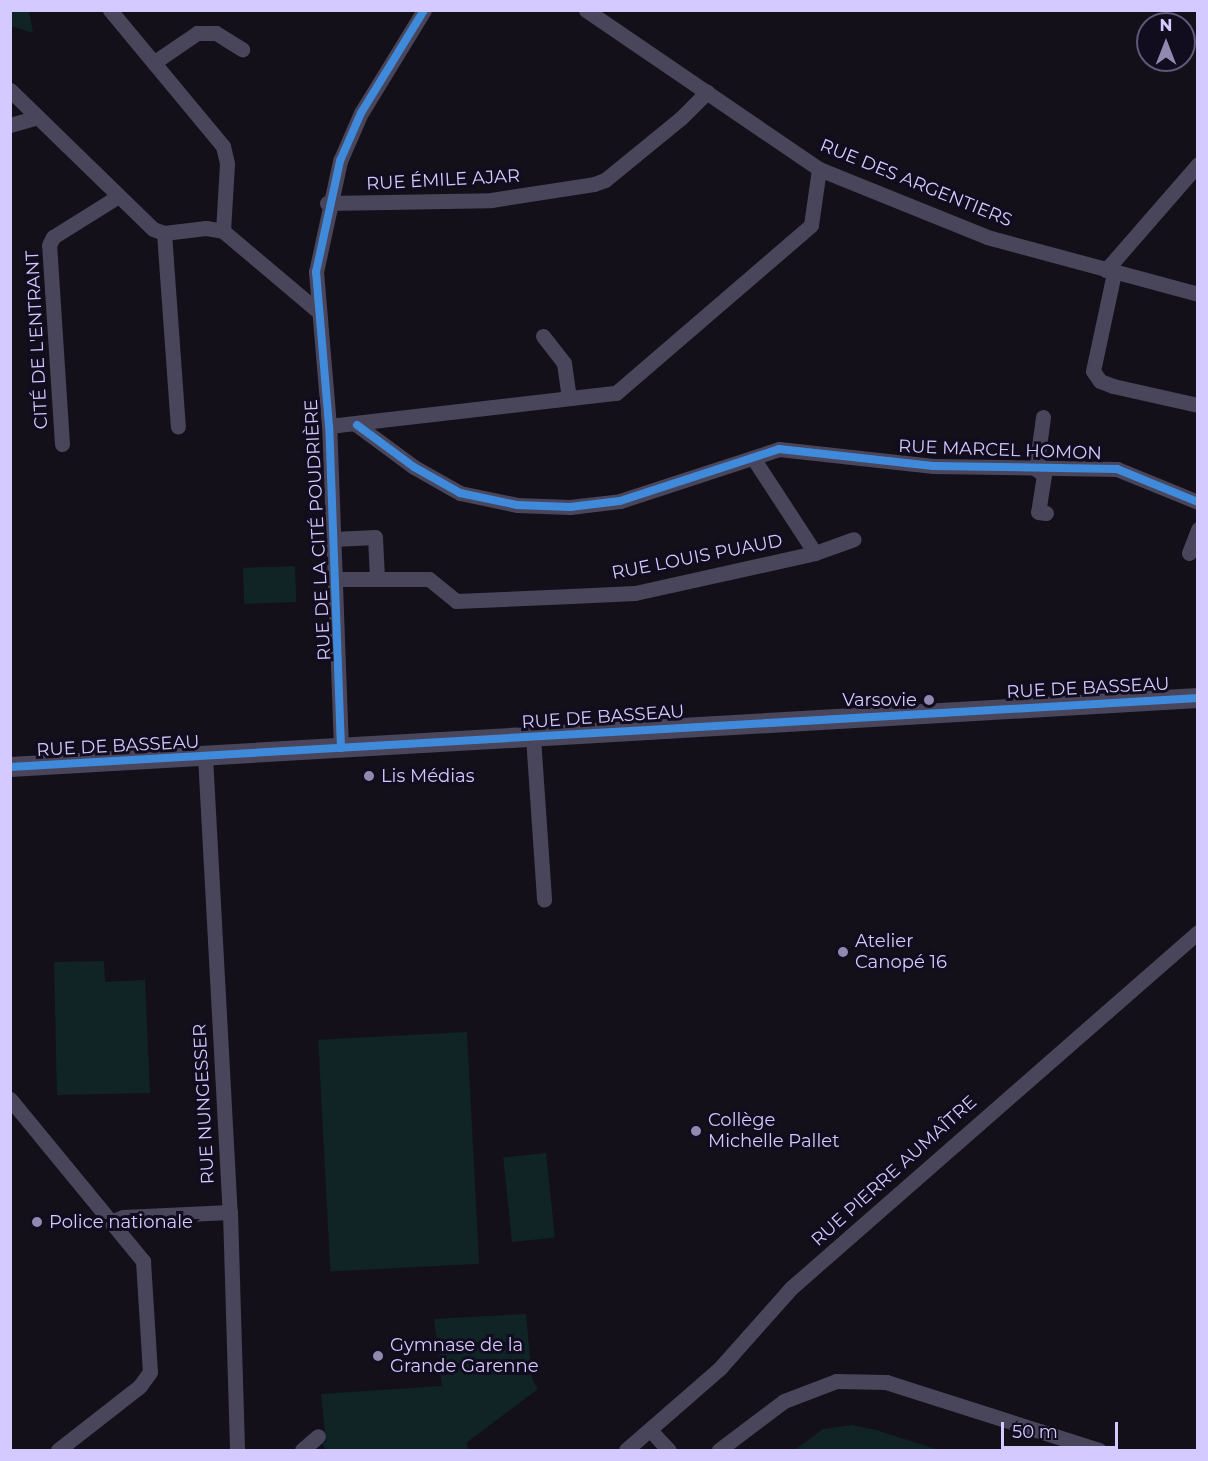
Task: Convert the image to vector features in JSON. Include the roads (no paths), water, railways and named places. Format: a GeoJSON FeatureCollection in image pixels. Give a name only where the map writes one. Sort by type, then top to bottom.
{"type":"FeatureCollection","features":[{"type":"Feature","properties":{"kind":"street"},"geometry":{"type":"LineString","coordinates":[[110,10],[156,61],[223,146],[227,164],[223,231]]}},
{"type":"Feature","properties":{"kind":"street","name":"RUE DE LA CITÉ POUDRIÈRE"},"geometry":{"type":"LineString","coordinates":[[341,748],[329,426],[316,272],[327,203],[361,113],[424,10]]}},
{"type":"Feature","properties":{"kind":"street","name":"RUE DES ARGENTIERS"},"geometry":{"type":"LineString","coordinates":[[586,10],[819,168],[987,237],[1197,294]]}},
{"type":"Feature","properties":{"kind":"street"},"geometry":{"type":"LineString","coordinates":[[156,61],[196,33],[216,33],[242,49]]}},
{"type":"Feature","properties":{"kind":"street"},"geometry":{"type":"LineString","coordinates":[[10,90],[117,196],[164,233],[206,228],[223,231],[320,312]]}},
{"type":"Feature","properties":{"kind":"street","name":"RUE ÉMILE AJAR"},"geometry":{"type":"LineString","coordinates":[[327,203],[491,200],[594,184],[605,180],[664,132],[707,92]]}},
{"type":"Feature","properties":{"kind":"street"},"geometry":{"type":"LineString","coordinates":[[10,125],[38,117]]}},
{"type":"Feature","properties":{"kind":"street"},"geometry":{"type":"LineString","coordinates":[[1197,164],[1110,272],[1093,370],[1096,376],[1113,386],[1197,405]]}},
{"type":"Feature","properties":{"kind":"street"},"geometry":{"type":"LineString","coordinates":[[329,426],[357,425],[616,393],[811,225],[819,168]]}},
{"type":"Feature","properties":{"kind":"street","name":"CITÉ DE L'ENTRANT"},"geometry":{"type":"LineString","coordinates":[[62,444],[49,245],[53,237],[117,196]]}},
{"type":"Feature","properties":{"kind":"street"},"geometry":{"type":"LineString","coordinates":[[164,233],[178,426]]}},
{"type":"Feature","properties":{"kind":"street"},"geometry":{"type":"LineString","coordinates":[[543,336],[564,363],[569,398]]}},
{"type":"Feature","properties":{"kind":"street"},"geometry":{"type":"LineString","coordinates":[[1043,417],[1036,469],[1044,475],[1038,512],[1046,513]]}},
{"type":"Feature","properties":{"kind":"street","name":"RUE MARCEL HOMON"},"geometry":{"type":"LineString","coordinates":[[357,425],[414,467],[460,493],[517,505],[570,507],[620,501],[779,449],[933,466],[1117,469],[1197,502]]}},
{"type":"Feature","properties":{"kind":"street","name":"RUE LOUIS PUAUD"},"geometry":{"type":"LineString","coordinates":[[336,579],[429,579],[456,601],[592,595],[635,592],[816,553],[753,458]]}},
{"type":"Feature","properties":{"kind":"street"},"geometry":{"type":"LineString","coordinates":[[1189,553],[1197,529]]}},
{"type":"Feature","properties":{"kind":"street"},"geometry":{"type":"LineString","coordinates":[[334,539],[375,537],[377,578]]}},
{"type":"Feature","properties":{"kind":"street"},"geometry":{"type":"LineString","coordinates":[[816,553],[854,539]]}},
{"type":"Feature","properties":{"kind":"street","name":"RUE DE BASSEAU"},"geometry":{"type":"LineString","coordinates":[[10,767],[1197,698]]}},
{"type":"Feature","properties":{"kind":"street"},"geometry":{"type":"LineString","coordinates":[[533,737],[544,900]]}},
{"type":"Feature","properties":{"kind":"street","name":"RUE NUNGESSER"},"geometry":{"type":"LineString","coordinates":[[205,756],[230,1212],[237,1450]]}},
{"type":"Feature","properties":{"kind":"street","name":"RUE PIERRE AUMAÎTRE"},"geometry":{"type":"LineString","coordinates":[[626,1450],[651,1431],[720,1368],[791,1288],[1197,932]]}},
{"type":"Feature","properties":{"kind":"street"},"geometry":{"type":"LineString","coordinates":[[10,1099],[143,1262],[150,1372],[140,1386],[58,1450]]}},
{"type":"Feature","properties":{"kind":"street"},"geometry":{"type":"LineString","coordinates":[[111,1222],[123,1217],[230,1212]]}},
{"type":"Feature","properties":{"kind":"street"},"geometry":{"type":"LineString","coordinates":[[718,1450],[784,1401],[836,1381],[886,1382],[1099,1450]]}},
{"type":"Feature","properties":{"kind":"street"},"geometry":{"type":"LineString","coordinates":[[651,1431],[669,1450]]}},
{"type":"Feature","properties":{"kind":"street"},"geometry":{"type":"LineString","coordinates":[[302,1450],[318,1436]]}},
{"type":"Feature","properties":{"kind":"place","name":"Varsovie"},"geometry":{"type":"Point","coordinates":[929,700]}},
{"type":"Feature","properties":{"kind":"place","name":"Lis Médias"},"geometry":{"type":"Point","coordinates":[369,776]}},
{"type":"Feature","properties":{"kind":"place","name":"Atelier Canopé 16"},"geometry":{"type":"Point","coordinates":[843,952]}},
{"type":"Feature","properties":{"kind":"place","name":"Collège Michelle Pallet"},"geometry":{"type":"Point","coordinates":[696,1131]}},
{"type":"Feature","properties":{"kind":"place","name":"Police nationale"},"geometry":{"type":"Point","coordinates":[37,1222]}},
{"type":"Feature","properties":{"kind":"place","name":"Gymnase de la Grande Garenne"},"geometry":{"type":"Point","coordinates":[378,1356]}}]}
